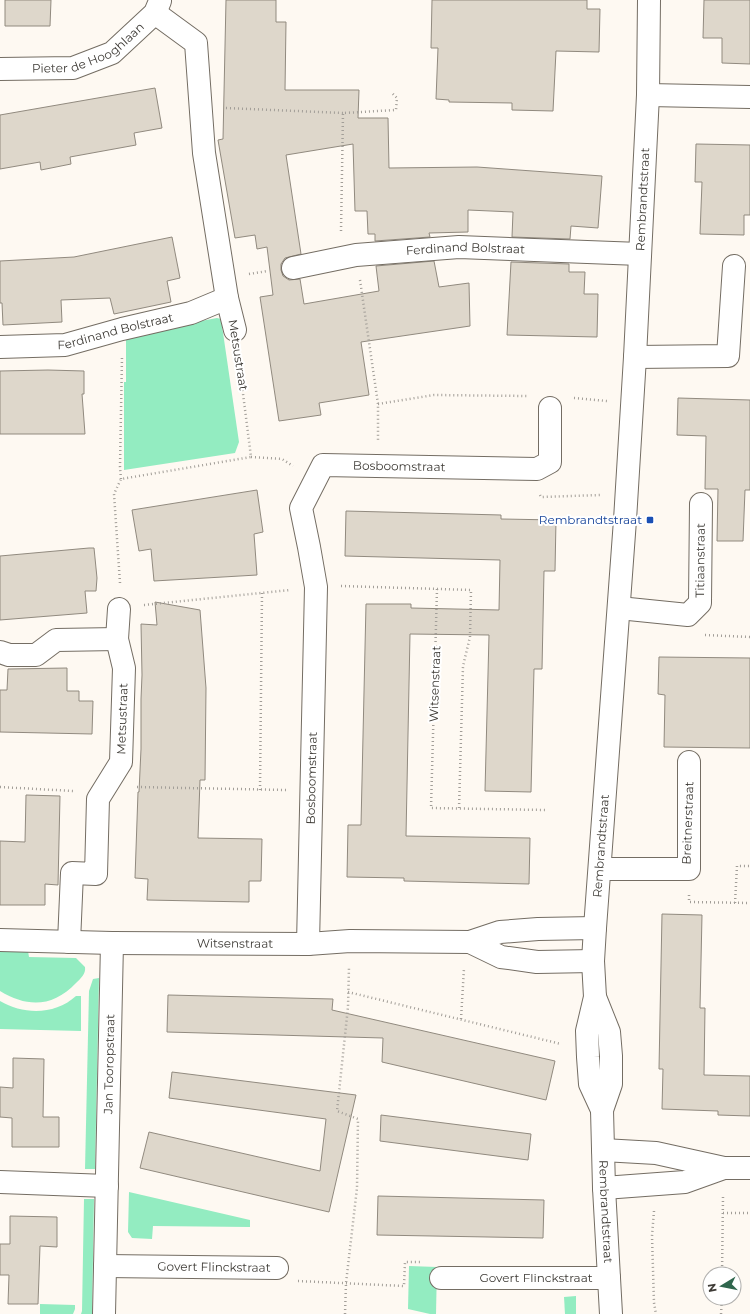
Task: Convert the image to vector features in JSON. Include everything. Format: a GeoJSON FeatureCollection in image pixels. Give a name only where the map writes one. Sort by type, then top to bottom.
{"type":"FeatureCollection","features":[{"type":"Feature","properties":{"kind":"street","name":"Rembrandtstraat"},"geometry":{"type":"LineString","coordinates":[[611,1314],[604,1188],[602,1110],[590,1084],[587,1031],[595,997],[593,961],[595,928],[619,608],[635,356],[648,95],[649,0]]}},
{"type":"Feature","properties":{"kind":"street","name":"Pieter de Hooghlaan"},"geometry":{"type":"LineString","coordinates":[[0,69],[73,68],[112,53],[158,7]]}},
{"type":"Feature","properties":{"kind":"street","name":"Metsustraat"},"geometry":{"type":"LineString","coordinates":[[158,7],[196,43],[204,153],[226,288],[235,330]]}},
{"type":"Feature","properties":{"kind":"street"},"geometry":{"type":"LineString","coordinates":[[648,95],[750,97]]}},
{"type":"Feature","properties":{"kind":"street","name":"Ferdinand Bolstraat"},"geometry":{"type":"LineString","coordinates":[[292,268],[348,256],[459,247],[640,254]]}},
{"type":"Feature","properties":{"kind":"street"},"geometry":{"type":"LineString","coordinates":[[635,356],[728,356],[734,266]]}},
{"type":"Feature","properties":{"kind":"street","name":"Ferdinand Bolstraat"},"geometry":{"type":"LineString","coordinates":[[0,347],[65,345],[122,329],[191,313],[226,288]]}},
{"type":"Feature","properties":{"kind":"street"},"geometry":{"type":"LineString","coordinates":[[537,469],[550,462],[542,402]]}},
{"type":"Feature","properties":{"kind":"street","name":"Bosboomstraat"},"geometry":{"type":"LineString","coordinates":[[308,944],[316,588],[300,508],[323,465],[537,469]]}},
{"type":"Feature","properties":{"kind":"street","name":"Titiaanstraat"},"geometry":{"type":"LineString","coordinates":[[619,608],[688,615],[700,603],[701,504]]}},
{"type":"Feature","properties":{"kind":"street","name":"Metsustraat"},"geometry":{"type":"LineString","coordinates":[[69,942],[72,873],[96,874],[98,799],[121,762],[124,668],[117,640],[119,609]]}},
{"type":"Feature","properties":{"kind":"street"},"geometry":{"type":"LineString","coordinates":[[0,652],[9,655],[36,655],[56,640],[117,640]]}},
{"type":"Feature","properties":{"kind":"street","name":"Breitnerstraat"},"geometry":{"type":"LineString","coordinates":[[600,869],[689,869],[689,762]]}},
{"type":"Feature","properties":{"kind":"street","name":"Witsenstraat"},"geometry":{"type":"LineString","coordinates":[[0,940],[112,943],[308,944],[350,941],[468,942],[500,932],[538,929],[595,928]]}},
{"type":"Feature","properties":{"kind":"street","name":"Witsenstraat"},"geometry":{"type":"LineString","coordinates":[[468,942],[501,957],[537,962],[593,961]]}},
{"type":"Feature","properties":{"kind":"street","name":"Jan Tooropstraat"},"geometry":{"type":"LineString","coordinates":[[104,1314],[112,943]]}},
{"type":"Feature","properties":{"kind":"street"},"geometry":{"type":"LineString","coordinates":[[603,1150],[656,1153],[724,1168],[750,1168]]}},
{"type":"Feature","properties":{"kind":"street"},"geometry":{"type":"LineString","coordinates":[[604,1188],[685,1182],[724,1168]]}},
{"type":"Feature","properties":{"kind":"street"},"geometry":{"type":"LineString","coordinates":[[0,1182],[107,1186]]}},
{"type":"Feature","properties":{"kind":"street","name":"Govert Flinckstraat"},"geometry":{"type":"LineString","coordinates":[[105,1266],[277,1268]]}},
{"type":"Feature","properties":{"kind":"street","name":"Govert Flinckstraat"},"geometry":{"type":"LineString","coordinates":[[441,1278],[609,1278]]}},
{"type":"Feature","properties":{"kind":"path"},"geometry":{"type":"LineString","coordinates":[[200,107],[343,113],[396,110],[397,98],[392,93]]}},
{"type":"Feature","properties":{"kind":"path"},"geometry":{"type":"LineString","coordinates":[[343,113],[348,256],[378,404],[378,466]]}},
{"type":"Feature","properties":{"kind":"path"},"geometry":{"type":"LineString","coordinates":[[226,288],[292,268]]}},
{"type":"Feature","properties":{"kind":"path"},"geometry":{"type":"LineString","coordinates":[[122,329],[121,479],[114,494],[120,585],[119,609],[262,593],[344,586],[471,590],[470,637],[463,666],[459,808]]}},
{"type":"Feature","properties":{"kind":"path","name":"Metsustraat"},"geometry":{"type":"LineString","coordinates":[[235,330],[251,457]]}},
{"type":"Feature","properties":{"kind":"path"},"geometry":{"type":"LineString","coordinates":[[378,404],[434,395],[542,402]]}},
{"type":"Feature","properties":{"kind":"path"},"geometry":{"type":"LineString","coordinates":[[572,398],[632,403]]}},
{"type":"Feature","properties":{"kind":"path"},"geometry":{"type":"LineString","coordinates":[[121,479],[251,457],[282,459],[314,481]]}},
{"type":"Feature","properties":{"kind":"path"},"geometry":{"type":"LineString","coordinates":[[537,469],[541,497],[626,494]]}},
{"type":"Feature","properties":{"kind":"path","name":"Witsenstraat"},"geometry":{"type":"LineString","coordinates":[[437,589],[431,808],[545,810]]}},
{"type":"Feature","properties":{"kind":"path"},"geometry":{"type":"LineString","coordinates":[[260,790],[262,593]]}},
{"type":"Feature","properties":{"kind":"path"},"geometry":{"type":"LineString","coordinates":[[688,615],[687,635],[750,637]]}},
{"type":"Feature","properties":{"kind":"path"},"geometry":{"type":"LineString","coordinates":[[115,772],[136,787],[312,791]]}},
{"type":"Feature","properties":{"kind":"path"},"geometry":{"type":"LineString","coordinates":[[0,787],[103,792]]}},
{"type":"Feature","properties":{"kind":"path"},"geometry":{"type":"LineString","coordinates":[[735,903],[737,866],[750,866]]}},
{"type":"Feature","properties":{"kind":"path"},"geometry":{"type":"LineString","coordinates":[[689,869],[690,902],[750,903]]}},
{"type":"Feature","properties":{"kind":"path"},"geometry":{"type":"LineString","coordinates":[[345,1314],[346,1283],[357,1188],[358,1119],[337,1111],[348,1007],[350,941]]}},
{"type":"Feature","properties":{"kind":"path"},"geometry":{"type":"LineString","coordinates":[[461,1019],[468,942]]}},
{"type":"Feature","properties":{"kind":"path"},"geometry":{"type":"LineString","coordinates":[[348,992],[567,1045]]}},
{"type":"Feature","properties":{"kind":"path"},"geometry":{"type":"LineString","coordinates":[[722,1266],[724,1168]]}},
{"type":"Feature","properties":{"kind":"path"},"geometry":{"type":"LineString","coordinates":[[656,1185],[652,1236],[654,1303],[656,1314]]}},
{"type":"Feature","properties":{"kind":"path"},"geometry":{"type":"LineString","coordinates":[[723,1213],[750,1213]]}},
{"type":"Feature","properties":{"kind":"path","name":"Govert Flinckstraat"},"geometry":{"type":"LineString","coordinates":[[277,1268],[277,1281],[404,1286],[405,1262],[439,1263],[441,1278]]}},
{"type":"Feature","properties":{"kind":"green space"},"geometry":{"type":"Polygon","coordinates":[[[217,318],[221,319],[239,442],[235,453],[124,470],[124,382],[126,382],[126,335],[217,318]]]}},
{"type":"Feature","properties":{"kind":"green space"},"geometry":{"type":"Polygon","coordinates":[[[0,951],[28,951],[29,957],[76,958],[85,967],[85,972],[83,976],[67,991],[49,1001],[30,1002],[20,1000],[10,997],[0,991],[0,951]]]}},
{"type":"Feature","properties":{"kind":"green space"},"geometry":{"type":"Polygon","coordinates":[[[99,978],[95,1169],[85,1169],[89,991],[93,979],[99,978]]]}},
{"type":"Feature","properties":{"kind":"green space"},"geometry":{"type":"Polygon","coordinates":[[[76,996],[81,996],[81,1031],[0,1029],[0,1001],[19,1009],[39,1011],[59,1007],[76,996]]]}},
{"type":"Feature","properties":{"kind":"green space"},"geometry":{"type":"Polygon","coordinates":[[[129,1192],[250,1220],[250,1227],[153,1226],[152,1239],[132,1238],[128,1232],[129,1192]]]}},
{"type":"Feature","properties":{"kind":"green space"},"geometry":{"type":"Polygon","coordinates":[[[84,1199],[94,1199],[92,1314],[81,1314],[84,1199]]]}},
{"type":"Feature","properties":{"kind":"green space"},"geometry":{"type":"Polygon","coordinates":[[[409,1266],[437,1267],[436,1314],[408,1309],[409,1266]]]}},
{"type":"Feature","properties":{"kind":"green space"},"geometry":{"type":"Polygon","coordinates":[[[576,1296],[576,1314],[565,1314],[564,1297],[576,1296]]]}},
{"type":"Feature","properties":{"kind":"green space"},"geometry":{"type":"Polygon","coordinates":[[[40,1304],[75,1305],[75,1309],[73,1314],[40,1314],[40,1304]]]}},
{"type":"Feature","properties":{"kind":"building"},"geometry":{"type":"Polygon","coordinates":[[[5,0],[51,0],[50,26],[5,26],[5,0]]]}},
{"type":"Feature","properties":{"kind":"building"},"geometry":{"type":"Polygon","coordinates":[[[226,0],[276,0],[276,22],[286,22],[285,90],[359,90],[358,118],[388,118],[389,168],[477,167],[602,176],[598,228],[571,226],[570,239],[512,237],[513,212],[468,210],[468,232],[429,233],[430,237],[375,241],[375,234],[368,234],[367,211],[355,211],[353,144],[286,155],[301,254],[285,258],[281,264],[281,270],[283,276],[289,280],[300,279],[304,304],[379,291],[376,266],[434,261],[439,287],[469,283],[470,326],[361,342],[369,395],[319,403],[321,415],[279,421],[260,297],[273,295],[267,247],[257,249],[255,235],[235,238],[218,140],[223,139],[226,0]]]}},
{"type":"Feature","properties":{"kind":"building"},"geometry":{"type":"Polygon","coordinates":[[[432,0],[587,0],[587,9],[600,9],[599,52],[556,51],[553,111],[512,110],[512,103],[449,102],[449,100],[436,99],[438,48],[431,48],[432,0]]]}},
{"type":"Feature","properties":{"kind":"building"},"geometry":{"type":"Polygon","coordinates":[[[704,0],[750,0],[750,64],[722,63],[722,38],[703,38],[704,0]]]}},
{"type":"Feature","properties":{"kind":"building"},"geometry":{"type":"Polygon","coordinates":[[[155,88],[162,128],[134,133],[136,145],[70,157],[71,164],[41,170],[40,162],[0,169],[0,115],[155,88]]]}},
{"type":"Feature","properties":{"kind":"building"},"geometry":{"type":"Polygon","coordinates":[[[696,144],[750,145],[750,215],[744,215],[744,235],[700,234],[702,182],[695,182],[696,144]]]}},
{"type":"Feature","properties":{"kind":"building"},"geometry":{"type":"Polygon","coordinates":[[[172,237],[180,278],[167,281],[171,302],[114,314],[110,298],[61,300],[62,322],[3,325],[2,303],[0,303],[0,261],[74,257],[172,237]]]}},
{"type":"Feature","properties":{"kind":"building"},"geometry":{"type":"Polygon","coordinates":[[[511,262],[569,264],[569,272],[585,272],[584,294],[598,294],[597,337],[507,335],[511,262]]]}},
{"type":"Feature","properties":{"kind":"building"},"geometry":{"type":"Polygon","coordinates":[[[0,371],[84,371],[84,394],[82,394],[85,434],[0,434],[0,371]]]}},
{"type":"Feature","properties":{"kind":"building"},"geometry":{"type":"Polygon","coordinates":[[[678,398],[750,400],[750,490],[745,490],[743,541],[717,541],[718,489],[705,489],[706,436],[677,435],[678,398]]]}},
{"type":"Feature","properties":{"kind":"building"},"geometry":{"type":"Polygon","coordinates":[[[257,490],[263,532],[254,534],[257,575],[154,581],[151,549],[139,551],[132,510],[257,490]]]}},
{"type":"Feature","properties":{"kind":"building"},"geometry":{"type":"Polygon","coordinates":[[[346,511],[501,515],[501,519],[556,520],[555,571],[544,571],[542,669],[534,669],[531,792],[485,791],[489,635],[410,634],[406,836],[530,838],[529,884],[404,881],[404,878],[347,877],[348,825],[361,825],[366,604],[411,604],[411,608],[499,610],[500,560],[345,556],[346,511]]]}},
{"type":"Feature","properties":{"kind":"building"},"geometry":{"type":"Polygon","coordinates":[[[94,548],[97,578],[96,591],[85,591],[87,613],[0,620],[0,556],[94,548]]]}},
{"type":"Feature","properties":{"kind":"building"},"geometry":{"type":"Polygon","coordinates":[[[155,602],[200,610],[206,688],[205,780],[200,780],[198,838],[262,839],[261,881],[249,881],[249,902],[147,900],[148,879],[135,878],[141,749],[141,624],[157,625],[155,602]]]}},
{"type":"Feature","properties":{"kind":"building"},"geometry":{"type":"Polygon","coordinates":[[[659,657],[750,658],[750,748],[664,747],[665,695],[658,694],[659,657]]]}},
{"type":"Feature","properties":{"kind":"building"},"geometry":{"type":"Polygon","coordinates":[[[67,668],[67,691],[79,691],[79,701],[93,701],[92,734],[0,732],[0,690],[7,690],[8,669],[67,668]]]}},
{"type":"Feature","properties":{"kind":"building"},"geometry":{"type":"Polygon","coordinates":[[[26,795],[60,796],[58,885],[45,884],[45,905],[0,905],[0,841],[25,842],[26,795]]]}},
{"type":"Feature","properties":{"kind":"building"},"geometry":{"type":"Polygon","coordinates":[[[662,914],[702,915],[700,1008],[705,1008],[704,1075],[750,1076],[750,1116],[718,1115],[718,1111],[662,1109],[663,1069],[659,1069],[662,914]]]}},
{"type":"Feature","properties":{"kind":"building"},"geometry":{"type":"Polygon","coordinates":[[[168,995],[333,999],[332,1010],[555,1061],[546,1100],[382,1062],[383,1038],[167,1032],[168,995]]]}},
{"type":"Feature","properties":{"kind":"building"},"geometry":{"type":"Polygon","coordinates":[[[13,1058],[44,1059],[43,1117],[59,1117],[59,1147],[12,1147],[12,1118],[0,1117],[0,1087],[13,1088],[13,1058]]]}},
{"type":"Feature","properties":{"kind":"building"},"geometry":{"type":"Polygon","coordinates":[[[172,1072],[356,1095],[329,1212],[140,1168],[149,1132],[320,1171],[326,1119],[169,1098],[172,1072]]]}},
{"type":"Feature","properties":{"kind":"building"},"geometry":{"type":"Polygon","coordinates":[[[381,1115],[531,1134],[528,1160],[380,1141],[381,1115]]]}},
{"type":"Feature","properties":{"kind":"building"},"geometry":{"type":"Polygon","coordinates":[[[378,1196],[544,1200],[543,1238],[377,1235],[378,1196]]]}},
{"type":"Feature","properties":{"kind":"building"},"geometry":{"type":"Polygon","coordinates":[[[10,1216],[57,1217],[57,1247],[40,1246],[38,1304],[8,1304],[9,1275],[0,1275],[0,1244],[10,1244],[10,1216]]]}},
{"type":"Feature","properties":{"kind":"place","name":"Rembrandtstraat"},"geometry":{"type":"Point","coordinates":[650,520]}}]}
